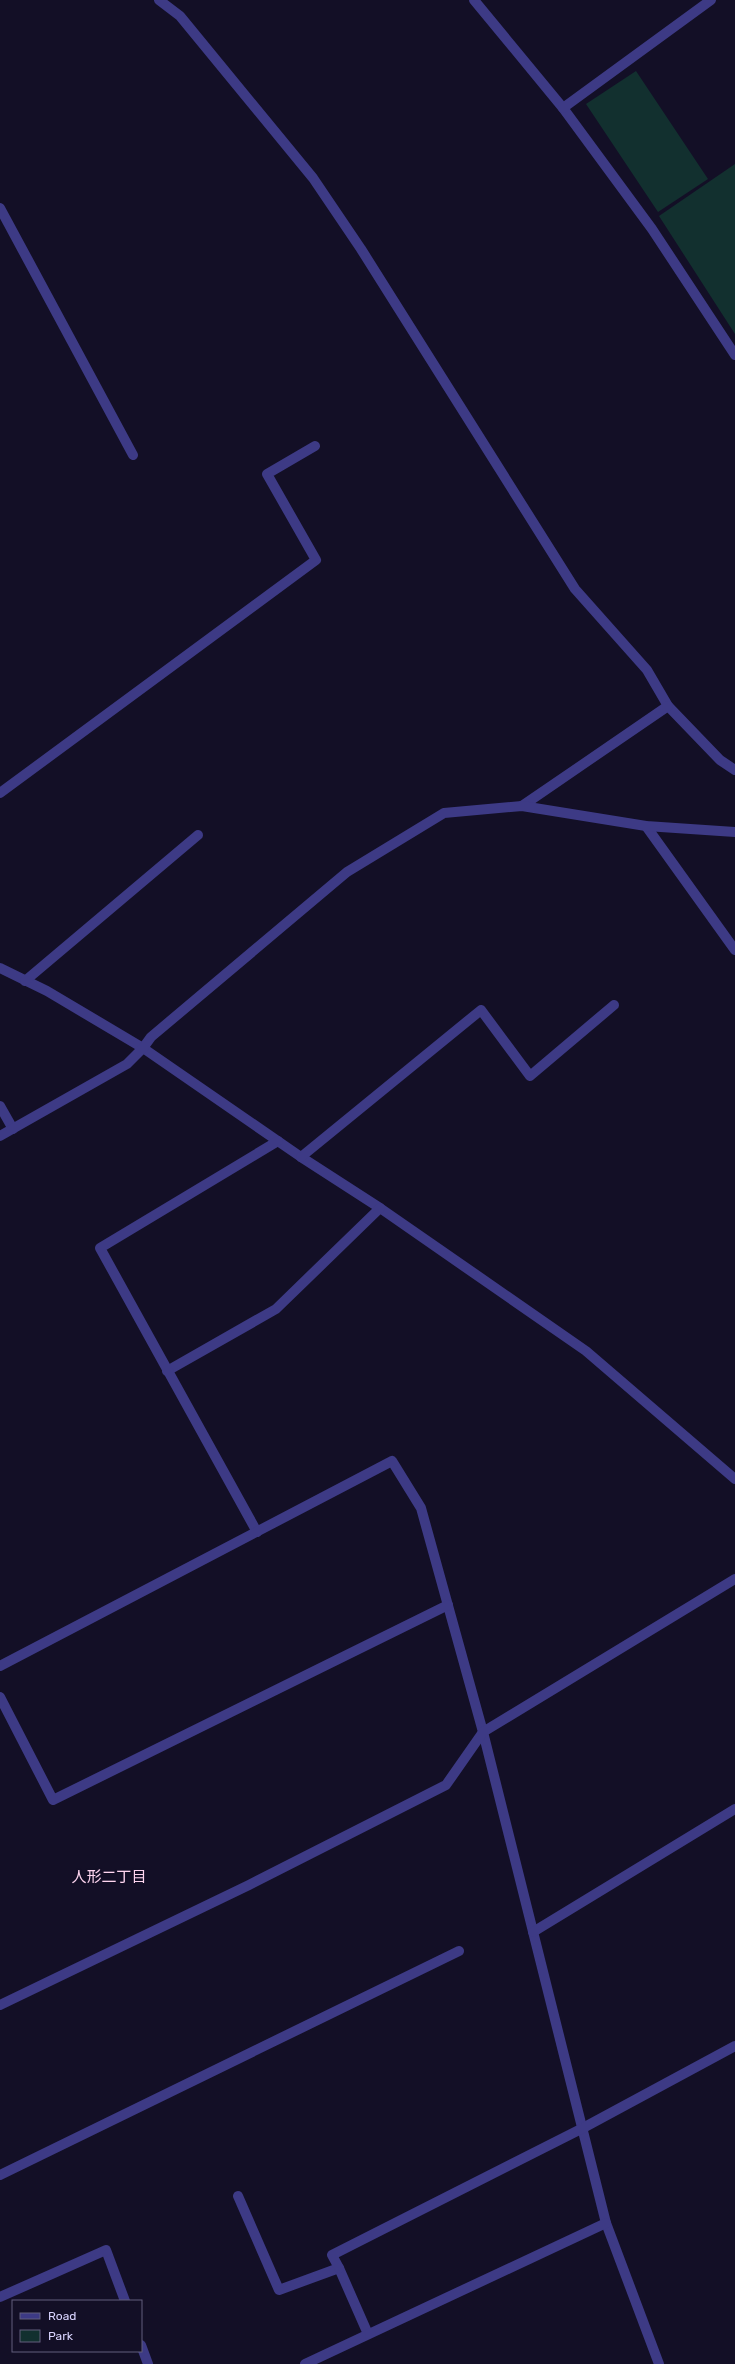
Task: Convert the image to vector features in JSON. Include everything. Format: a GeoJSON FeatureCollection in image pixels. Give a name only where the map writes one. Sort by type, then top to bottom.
{"type":"FeatureCollection","features":[{"type":"Feature","properties":{"kind":"street"},"geometry":{"type":"LineString","coordinates":[[159,0],[180,16],[313,178],[382,282],[575,589],[647,670],[668,706],[720,760],[735,770]]}},
{"type":"Feature","properties":{"kind":"street"},"geometry":{"type":"LineString","coordinates":[[474,0],[563,108],[652,229],[735,355]]}},
{"type":"Feature","properties":{"kind":"street"},"geometry":{"type":"LineString","coordinates":[[563,108],[711,0]]}},
{"type":"Feature","properties":{"kind":"street"},"geometry":{"type":"LineString","coordinates":[[0,208],[133,455]]}},
{"type":"Feature","properties":{"kind":"street"},"geometry":{"type":"LineString","coordinates":[[0,793],[316,560],[267,474],[315,446]]}},
{"type":"Feature","properties":{"kind":"street"},"geometry":{"type":"LineString","coordinates":[[522,806],[668,706]]}},
{"type":"Feature","properties":{"kind":"street"},"geometry":{"type":"LineString","coordinates":[[0,1136],[126,1064],[143,1048],[151,1037],[347,872],[444,813],[522,806],[646,826],[735,832]]}},
{"type":"Feature","properties":{"kind":"street"},"geometry":{"type":"LineString","coordinates":[[646,826],[735,950]]}},
{"type":"Feature","properties":{"kind":"street"},"geometry":{"type":"LineString","coordinates":[[25,981],[198,835]]}},
{"type":"Feature","properties":{"kind":"street"},"geometry":{"type":"LineString","coordinates":[[0,968],[143,1048],[301,1157],[380,1208],[586,1351],[735,1479]]}},
{"type":"Feature","properties":{"kind":"street"},"geometry":{"type":"LineString","coordinates":[[301,1157],[481,1010],[530,1076],[614,1005]]}},
{"type":"Feature","properties":{"kind":"street"},"geometry":{"type":"LineString","coordinates":[[0,1106],[13,1129]]}},
{"type":"Feature","properties":{"kind":"street"},"geometry":{"type":"LineString","coordinates":[[257,1532],[100,1248],[278,1141]]}},
{"type":"Feature","properties":{"kind":"street"},"geometry":{"type":"LineString","coordinates":[[168,1370],[276,1309],[380,1208]]}},
{"type":"Feature","properties":{"kind":"street"},"geometry":{"type":"LineString","coordinates":[[0,1666],[392,1461],[421,1508],[483,1732],[606,2223],[660,2364]]}},
{"type":"Feature","properties":{"kind":"street"},"geometry":{"type":"LineString","coordinates":[[0,2005],[249,1885],[446,1785],[483,1732],[735,1579]]}},
{"type":"Feature","properties":{"kind":"street"},"geometry":{"type":"LineString","coordinates":[[0,1697],[53,1800],[448,1605]]}},
{"type":"Feature","properties":{"kind":"street"},"geometry":{"type":"LineString","coordinates":[[533,1932],[735,1808]]}},
{"type":"Feature","properties":{"kind":"street"},"geometry":{"type":"LineString","coordinates":[[0,2175],[459,1951]]}},
{"type":"Feature","properties":{"kind":"street"},"geometry":{"type":"LineString","coordinates":[[368,2334],[332,2255],[583,2128],[735,2046]]}},
{"type":"Feature","properties":{"kind":"street"},"geometry":{"type":"LineString","coordinates":[[238,2196],[279,2290],[339,2268]]}},
{"type":"Feature","properties":{"kind":"street"},"geometry":{"type":"LineString","coordinates":[[305,2364],[606,2223]]}},
{"type":"Feature","properties":{"kind":"street"},"geometry":{"type":"LineString","coordinates":[[0,2297],[106,2250],[125,2300]]}},
{"type":"Feature","properties":{"kind":"street"},"geometry":{"type":"LineString","coordinates":[[142,2348],[148,2364]]}},
{"type":"Feature","properties":{"kind":"green space"},"geometry":{"type":"Polygon","coordinates":[[[636,71],[708,179],[658,212],[586,104],[636,71]]]}},
{"type":"Feature","properties":{"kind":"green space"},"geometry":{"type":"Polygon","coordinates":[[[735,164],[735,334],[659,216],[735,164]]]}},
{"type":"Feature","properties":{"kind":"district","name":"人形二丁目"},"geometry":{"type":"Point","coordinates":[109,1877]}}]}
